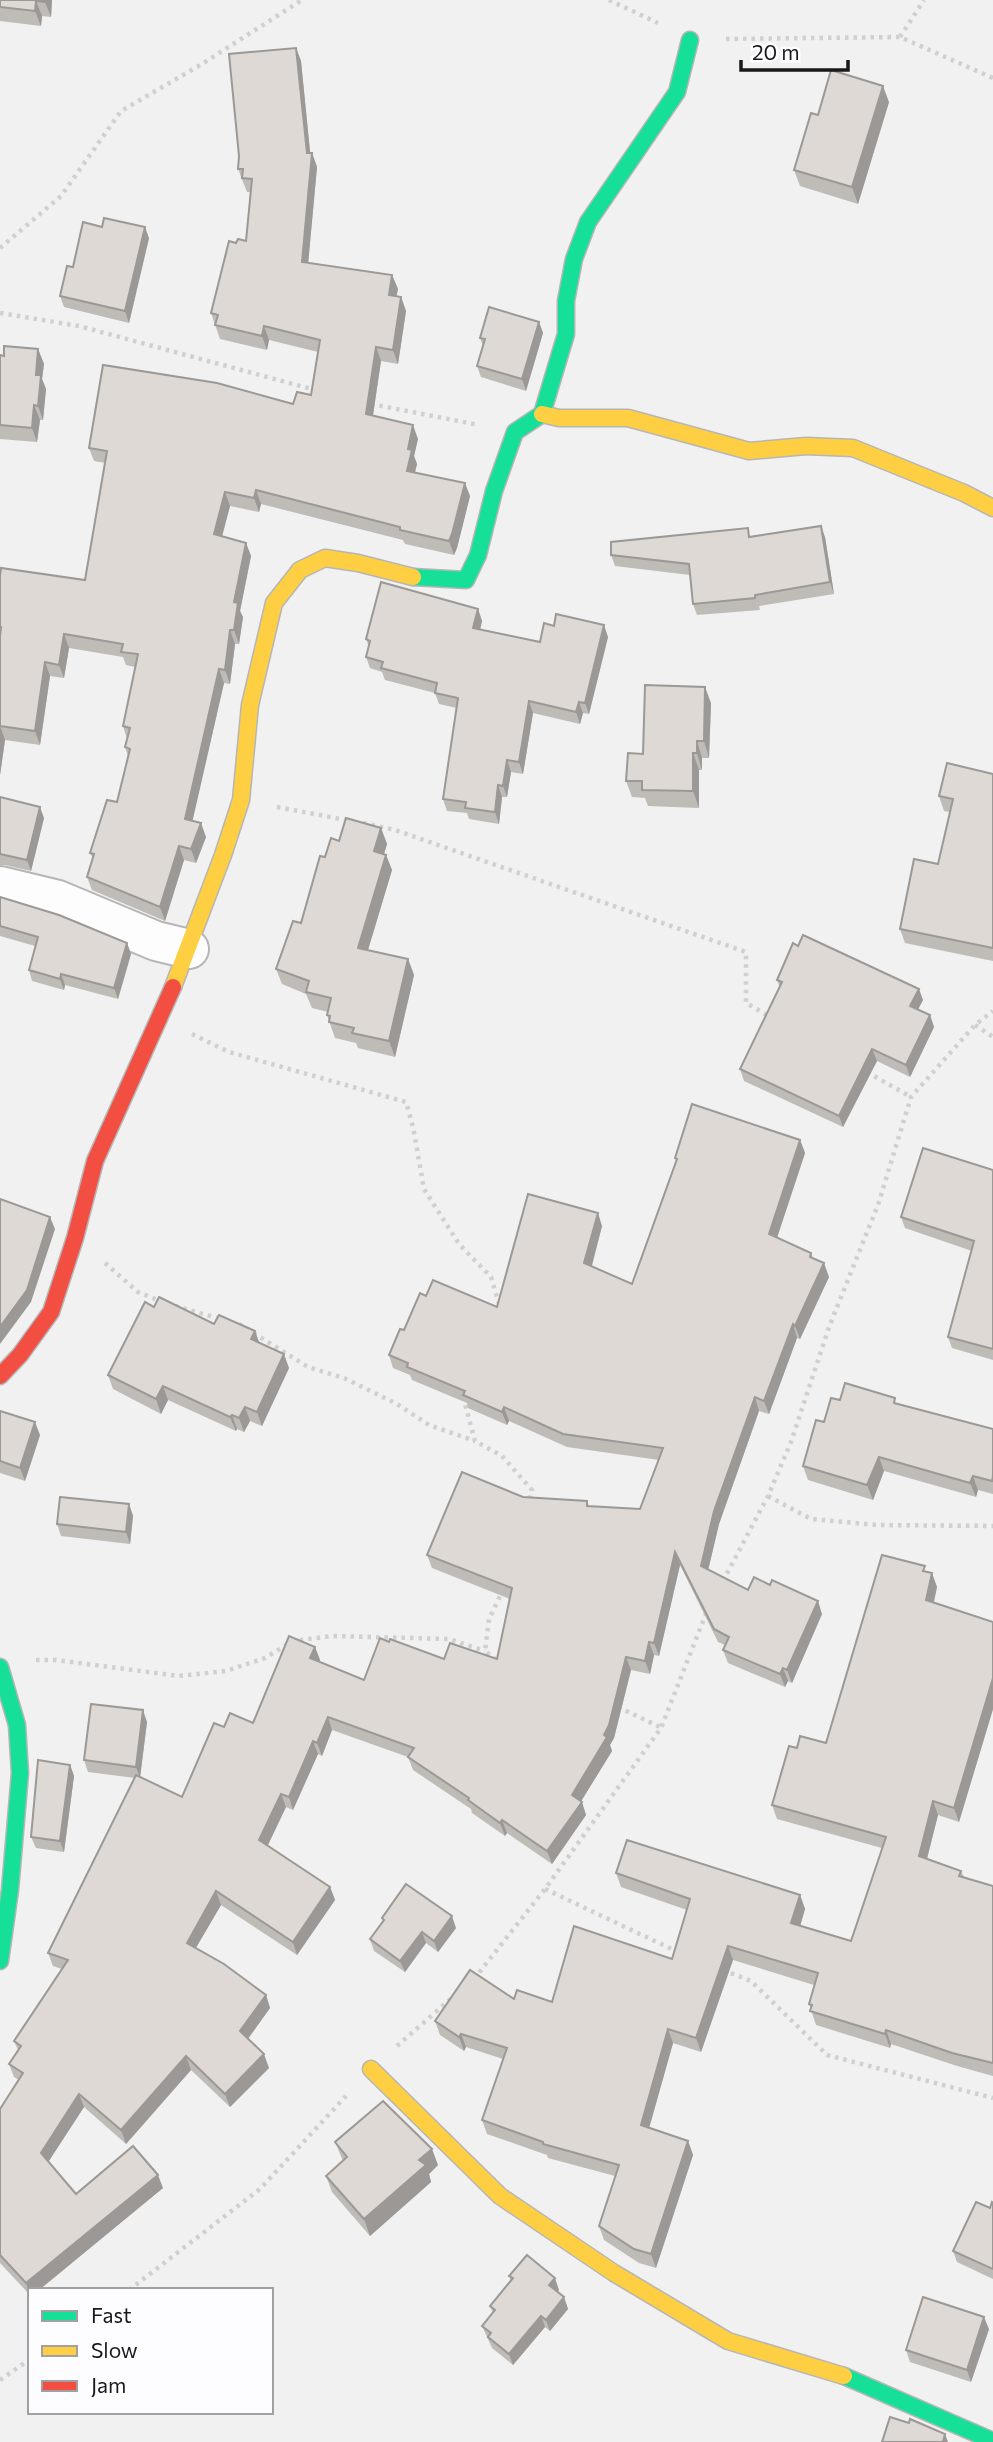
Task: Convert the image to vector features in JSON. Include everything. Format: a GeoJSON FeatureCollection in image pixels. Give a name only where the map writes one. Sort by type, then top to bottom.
{"type":"FeatureCollection","features":[{"type":"Feature","properties":{"kind":"street"},"geometry":{"type":"LineString","coordinates":[[0,1376],[20,1355],[51,1312],[96,1161],[166,1004],[242,800],[250,705],[274,603],[300,570],[324,558],[358,563],[413,577],[466,580],[478,555],[494,491],[515,432],[542,414],[566,334],[566,301],[573,259],[588,222],[677,92],[690,40]]}},
{"type":"Feature","properties":{"kind":"street"},"geometry":{"type":"LineString","coordinates":[[542,414],[559,418],[628,418],[749,451],[806,446],[853,448],[964,493],[993,508]]}},
{"type":"Feature","properties":{"kind":"street"},"geometry":{"type":"LineString","coordinates":[[0,886],[58,900],[156,941],[188,949]]}},
{"type":"Feature","properties":{"kind":"street"},"geometry":{"type":"LineString","coordinates":[[0,1667],[17,1725],[20,1773],[10,1890],[0,1961]]}},
{"type":"Feature","properties":{"kind":"street"},"geometry":{"type":"LineString","coordinates":[[371,2069],[500,2196],[626,2280],[728,2341],[831,2370],[993,2441]]}},
{"type":"Feature","properties":{"kind":"path"},"geometry":{"type":"LineString","coordinates":[[0,248],[61,195],[121,111],[202,64],[302,0]]}},
{"type":"Feature","properties":{"kind":"path"},"geometry":{"type":"LineString","coordinates":[[609,0],[690,40],[900,37],[993,78]]}},
{"type":"Feature","properties":{"kind":"path"},"geometry":{"type":"LineString","coordinates":[[900,37],[924,0]]}},
{"type":"Feature","properties":{"kind":"path"},"geometry":{"type":"LineString","coordinates":[[0,313],[79,326],[316,391]]}},
{"type":"Feature","properties":{"kind":"path"},"geometry":{"type":"LineString","coordinates":[[368,403],[515,432]]}},
{"type":"Feature","properties":{"kind":"path"},"geometry":{"type":"LineString","coordinates":[[242,800],[395,830],[746,953],[746,1003],[782,1023]]}},
{"type":"Feature","properties":{"kind":"path"},"geometry":{"type":"LineString","coordinates":[[166,1004],[193,1034],[229,1052],[406,1102],[424,1189],[459,1244],[491,1276],[499,1304],[495,1315]]}},
{"type":"Feature","properties":{"kind":"path"},"geometry":{"type":"LineString","coordinates":[[720,1585],[768,1496],[791,1442],[829,1326],[878,1205],[911,1097],[975,1025],[993,1011]]}},
{"type":"Feature","properties":{"kind":"path"},"geometry":{"type":"LineString","coordinates":[[975,1025],[993,1037]]}},
{"type":"Feature","properties":{"kind":"path"},"geometry":{"type":"LineString","coordinates":[[864,1070],[911,1097]]}},
{"type":"Feature","properties":{"kind":"path"},"geometry":{"type":"LineString","coordinates":[[75,1238],[138,1292],[167,1304],[244,1326],[308,1367],[344,1378],[397,1404],[429,1425],[475,1441],[502,1456],[532,1490],[529,1503]]}},
{"type":"Feature","properties":{"kind":"path"},"geometry":{"type":"LineString","coordinates":[[467,1385],[462,1398],[475,1441]]}},
{"type":"Feature","properties":{"kind":"path"},"geometry":{"type":"LineString","coordinates":[[768,1496],[811,1519],[877,1525],[993,1526]]}},
{"type":"Feature","properties":{"kind":"path"},"geometry":{"type":"LineString","coordinates":[[485,1651],[489,1619],[504,1588]]}},
{"type":"Feature","properties":{"kind":"path"},"geometry":{"type":"LineString","coordinates":[[465,1986],[476,1977],[545,1889],[661,1728],[708,1608]]}},
{"type":"Feature","properties":{"kind":"path"},"geometry":{"type":"LineString","coordinates":[[34,1660],[56,1660],[179,1676],[226,1671],[265,1658],[293,1641],[332,1636],[449,1639],[485,1651],[503,1666]]}},
{"type":"Feature","properties":{"kind":"path"},"geometry":{"type":"LineString","coordinates":[[606,1702],[661,1728]]}},
{"type":"Feature","properties":{"kind":"path"},"geometry":{"type":"LineString","coordinates":[[545,1889],[687,1955]]}},
{"type":"Feature","properties":{"kind":"path"},"geometry":{"type":"LineString","coordinates":[[712,1966],[751,1981],[827,2055],[993,2098]]}},
{"type":"Feature","properties":{"kind":"path"},"geometry":{"type":"LineString","coordinates":[[132,2288],[260,2189],[371,2069],[455,1995]]}},
{"type":"Feature","properties":{"kind":"path"},"geometry":{"type":"LineString","coordinates":[[0,2380],[28,2360]]}},
{"type":"Feature","properties":{"kind":"building"},"geometry":{"type":"Polygon","coordinates":[[[0,0],[45,0],[45,2],[36,1],[35,11],[0,7],[0,0]]]}},
{"type":"Feature","properties":{"kind":"building"},"geometry":{"type":"Polygon","coordinates":[[[296,48],[307,153],[312,153],[302,262],[392,275],[389,295],[401,297],[393,350],[376,347],[366,414],[413,425],[408,449],[412,450],[407,471],[465,483],[449,541],[256,490],[254,498],[225,492],[214,534],[246,543],[234,602],[238,603],[234,630],[230,630],[225,670],[219,669],[185,819],[201,823],[191,849],[179,846],[160,907],[87,877],[94,854],[90,853],[107,800],[117,802],[130,749],[125,747],[130,728],[123,726],[138,654],[121,652],[123,644],[64,634],[59,665],[45,662],[35,731],[0,726],[1,568],[85,580],[107,451],[89,448],[103,365],[217,383],[293,404],[297,392],[311,395],[320,340],[264,326],[262,336],[215,325],[218,315],[211,313],[229,241],[246,241],[252,179],[242,178],[243,169],[238,169],[229,54],[296,48]]]}},
{"type":"Feature","properties":{"kind":"building"},"geometry":{"type":"Polygon","coordinates":[[[831,70],[883,86],[852,187],[794,170],[811,113],[818,115],[831,70]]]}},
{"type":"Feature","properties":{"kind":"building"},"geometry":{"type":"Polygon","coordinates":[[[104,218],[145,227],[125,311],[60,296],[67,266],[73,267],[83,222],[102,227],[104,218]]]}},
{"type":"Feature","properties":{"kind":"building"},"geometry":{"type":"Polygon","coordinates":[[[489,307],[539,322],[522,379],[477,366],[485,339],[480,338],[489,307]]]}},
{"type":"Feature","properties":{"kind":"building"},"geometry":{"type":"Polygon","coordinates":[[[4,346],[38,349],[36,375],[41,375],[38,406],[34,405],[32,428],[0,425],[0,355],[4,356],[4,346]]]}},
{"type":"Feature","properties":{"kind":"building"},"geometry":{"type":"Polygon","coordinates":[[[821,526],[830,582],[755,595],[755,598],[693,604],[689,564],[611,555],[611,542],[748,528],[749,537],[821,526]]]}},
{"type":"Feature","properties":{"kind":"building"},"geometry":{"type":"Polygon","coordinates":[[[381,582],[478,609],[473,628],[540,642],[544,623],[554,626],[556,614],[604,625],[585,703],[579,702],[576,712],[529,701],[519,762],[507,760],[503,786],[498,785],[495,812],[465,808],[466,802],[443,799],[458,698],[435,693],[437,683],[381,668],[383,662],[366,657],[370,641],[366,639],[381,582]]]}},
{"type":"Feature","properties":{"kind":"building"},"geometry":{"type":"Polygon","coordinates":[[[645,685],[705,687],[704,741],[697,741],[697,753],[693,753],[693,791],[642,790],[642,781],[626,781],[628,753],[643,754],[645,685]]]}},
{"type":"Feature","properties":{"kind":"building"},"geometry":{"type":"Polygon","coordinates":[[[947,763],[993,774],[993,948],[900,929],[914,859],[938,864],[953,799],[939,796],[947,763]]]}},
{"type":"Feature","properties":{"kind":"building"},"geometry":{"type":"Polygon","coordinates":[[[0,797],[40,807],[27,860],[0,854],[0,797]]]}},
{"type":"Feature","properties":{"kind":"building"},"geometry":{"type":"Polygon","coordinates":[[[346,818],[381,828],[374,851],[386,855],[358,948],[408,959],[389,1041],[352,1033],[354,1028],[329,1022],[330,1016],[327,1015],[331,998],[306,992],[309,981],[276,969],[293,921],[301,923],[320,856],[325,857],[331,838],[339,841],[346,818]]]}},
{"type":"Feature","properties":{"kind":"building"},"geometry":{"type":"Polygon","coordinates":[[[0,897],[59,915],[127,943],[114,988],[61,974],[60,979],[29,970],[38,937],[0,926],[0,897]]]}},
{"type":"Feature","properties":{"kind":"building"},"geometry":{"type":"Polygon","coordinates":[[[803,935],[919,989],[910,1006],[930,1015],[906,1065],[872,1049],[839,1116],[740,1069],[782,982],[777,980],[793,943],[798,946],[803,935]]]}},
{"type":"Feature","properties":{"kind":"building"},"geometry":{"type":"Polygon","coordinates":[[[692,1104],[800,1140],[769,1234],[811,1253],[810,1257],[824,1263],[795,1326],[793,1324],[764,1401],[755,1397],[714,1511],[701,1566],[748,1590],[754,1577],[770,1585],[772,1580],[818,1601],[787,1670],[783,1668],[780,1674],[723,1650],[729,1637],[714,1629],[675,1552],[654,1643],[649,1642],[645,1661],[626,1657],[604,1735],[607,1737],[572,1795],[582,1802],[547,1851],[502,1820],[500,1823],[468,1800],[469,1798],[408,1757],[414,1748],[328,1717],[317,1743],[313,1741],[289,1797],[281,1794],[259,1840],[330,1887],[293,1942],[216,1891],[187,1943],[224,1964],[266,1995],[240,2031],[264,2054],[225,2094],[186,2056],[121,2130],[79,2094],[41,2153],[76,2194],[133,2146],[158,2175],[26,2283],[0,2255],[0,2109],[23,2073],[9,2064],[21,2046],[14,2041],[68,1960],[48,1953],[136,1775],[182,1797],[214,1723],[224,1727],[230,1713],[253,1723],[289,1636],[315,1647],[310,1658],[364,1680],[380,1638],[389,1642],[390,1639],[444,1659],[450,1643],[497,1659],[512,1588],[427,1555],[462,1472],[523,1497],[587,1501],[587,1506],[640,1509],[663,1448],[563,1434],[504,1407],[502,1412],[463,1395],[465,1391],[407,1367],[408,1363],[389,1355],[400,1329],[404,1330],[420,1293],[426,1296],[433,1280],[497,1307],[528,1194],[598,1213],[584,1263],[632,1284],[677,1159],[675,1158],[692,1104]]]}},
{"type":"Feature","properties":{"kind":"building"},"geometry":{"type":"Polygon","coordinates":[[[923,1148],[993,1170],[993,1349],[948,1337],[974,1241],[901,1217],[923,1148]]]}},
{"type":"Feature","properties":{"kind":"building"},"geometry":{"type":"Polygon","coordinates":[[[0,1199],[50,1217],[27,1290],[0,1327],[0,1199]]]}},
{"type":"Feature","properties":{"kind":"building"},"geometry":{"type":"Polygon","coordinates":[[[159,1297],[214,1324],[219,1315],[255,1331],[251,1339],[284,1354],[257,1412],[245,1407],[239,1418],[232,1415],[230,1417],[163,1386],[156,1399],[108,1375],[145,1302],[154,1307],[159,1297]]]}},
{"type":"Feature","properties":{"kind":"building"},"geometry":{"type":"Polygon","coordinates":[[[845,1383],[895,1398],[894,1403],[993,1429],[992,1481],[973,1476],[970,1483],[879,1457],[867,1485],[803,1466],[816,1420],[824,1422],[831,1398],[840,1400],[845,1383]]]}},
{"type":"Feature","properties":{"kind":"building"},"geometry":{"type":"Polygon","coordinates":[[[0,1411],[35,1422],[20,1468],[0,1461],[0,1411]]]}},
{"type":"Feature","properties":{"kind":"building"},"geometry":{"type":"Polygon","coordinates":[[[60,1497],[129,1504],[126,1532],[57,1524],[60,1497]]]}},
{"type":"Feature","properties":{"kind":"building"},"geometry":{"type":"Polygon","coordinates":[[[882,1555],[925,1566],[923,1571],[932,1573],[926,1600],[993,1622],[993,1678],[954,1808],[933,1801],[919,1856],[961,1871],[959,1876],[993,1886],[993,2063],[952,2053],[886,2030],[885,2034],[810,2011],[812,2005],[809,2004],[818,1973],[728,1946],[696,2038],[668,2029],[641,2125],[688,2141],[651,2254],[634,2249],[599,2226],[619,2165],[543,2144],[482,2120],[507,2048],[461,2034],[459,2037],[435,2021],[470,1970],[514,1999],[517,1990],[552,2002],[574,1926],[672,1959],[690,1899],[616,1873],[627,1840],[800,1895],[791,1923],[851,1941],[886,1837],[772,1805],[789,1746],[797,1748],[800,1736],[826,1743],[882,1555]]]}},
{"type":"Feature","properties":{"kind":"building"},"geometry":{"type":"Polygon","coordinates":[[[91,1704],[143,1710],[136,1767],[84,1760],[91,1704]]]}},
{"type":"Feature","properties":{"kind":"building"},"geometry":{"type":"Polygon","coordinates":[[[38,1760],[70,1765],[60,1841],[31,1837],[38,1760]]]}},
{"type":"Feature","properties":{"kind":"building"},"geometry":{"type":"Polygon","coordinates":[[[406,1884],[452,1916],[434,1941],[422,1932],[400,1961],[370,1939],[406,1884]]]}},
{"type":"Feature","properties":{"kind":"building"},"geometry":{"type":"Polygon","coordinates":[[[383,2101],[432,2149],[419,2160],[426,2165],[364,2219],[326,2176],[347,2157],[335,2142],[383,2101]]]}},
{"type":"Feature","properties":{"kind":"building"},"geometry":{"type":"Polygon","coordinates":[[[976,2202],[990,2208],[993,2203],[993,2269],[953,2251],[976,2202]]]}},
{"type":"Feature","properties":{"kind":"building"},"geometry":{"type":"Polygon","coordinates":[[[527,2255],[555,2278],[549,2285],[564,2297],[546,2320],[541,2316],[509,2354],[488,2337],[491,2333],[482,2326],[495,2310],[490,2306],[513,2278],[509,2276],[527,2255]]]}},
{"type":"Feature","properties":{"kind":"building"},"geometry":{"type":"Polygon","coordinates":[[[923,2297],[984,2317],[967,2370],[906,2350],[923,2297]]]}},
{"type":"Feature","properties":{"kind":"building"},"geometry":{"type":"Polygon","coordinates":[[[890,2417],[909,2423],[910,2419],[945,2434],[943,2442],[882,2442],[890,2417]]]}},
{"type":"Feature","properties":{"kind":"traffic: fast"},"geometry":{"type":"LineString","coordinates":[[413,577],[466,580],[478,555],[494,491],[515,432],[542,414],[566,334],[566,301],[574,259],[588,222],[677,92],[690,40]]}},
{"type":"Feature","properties":{"kind":"traffic: fast"},"geometry":{"type":"LineString","coordinates":[[0,1667],[17,1725],[20,1773],[10,1890],[0,1961]]}},
{"type":"Feature","properties":{"kind":"traffic: fast"},"geometry":{"type":"LineString","coordinates":[[844,2376],[993,2441]]}},
{"type":"Feature","properties":{"kind":"traffic: slow"},"geometry":{"type":"LineString","coordinates":[[542,414],[559,418],[628,418],[749,451],[806,446],[853,448],[964,493],[993,508]]}},
{"type":"Feature","properties":{"kind":"traffic: slow"},"geometry":{"type":"LineString","coordinates":[[173,987],[241,800],[250,705],[274,603],[300,570],[325,558],[413,577]]}},
{"type":"Feature","properties":{"kind":"traffic: slow"},"geometry":{"type":"LineString","coordinates":[[371,2069],[500,2196],[614,2273],[728,2341],[844,2376]]}},
{"type":"Feature","properties":{"kind":"traffic: jam"},"geometry":{"type":"LineString","coordinates":[[0,1376],[20,1355],[51,1312],[75,1238],[95,1161],[173,987]]}}]}
